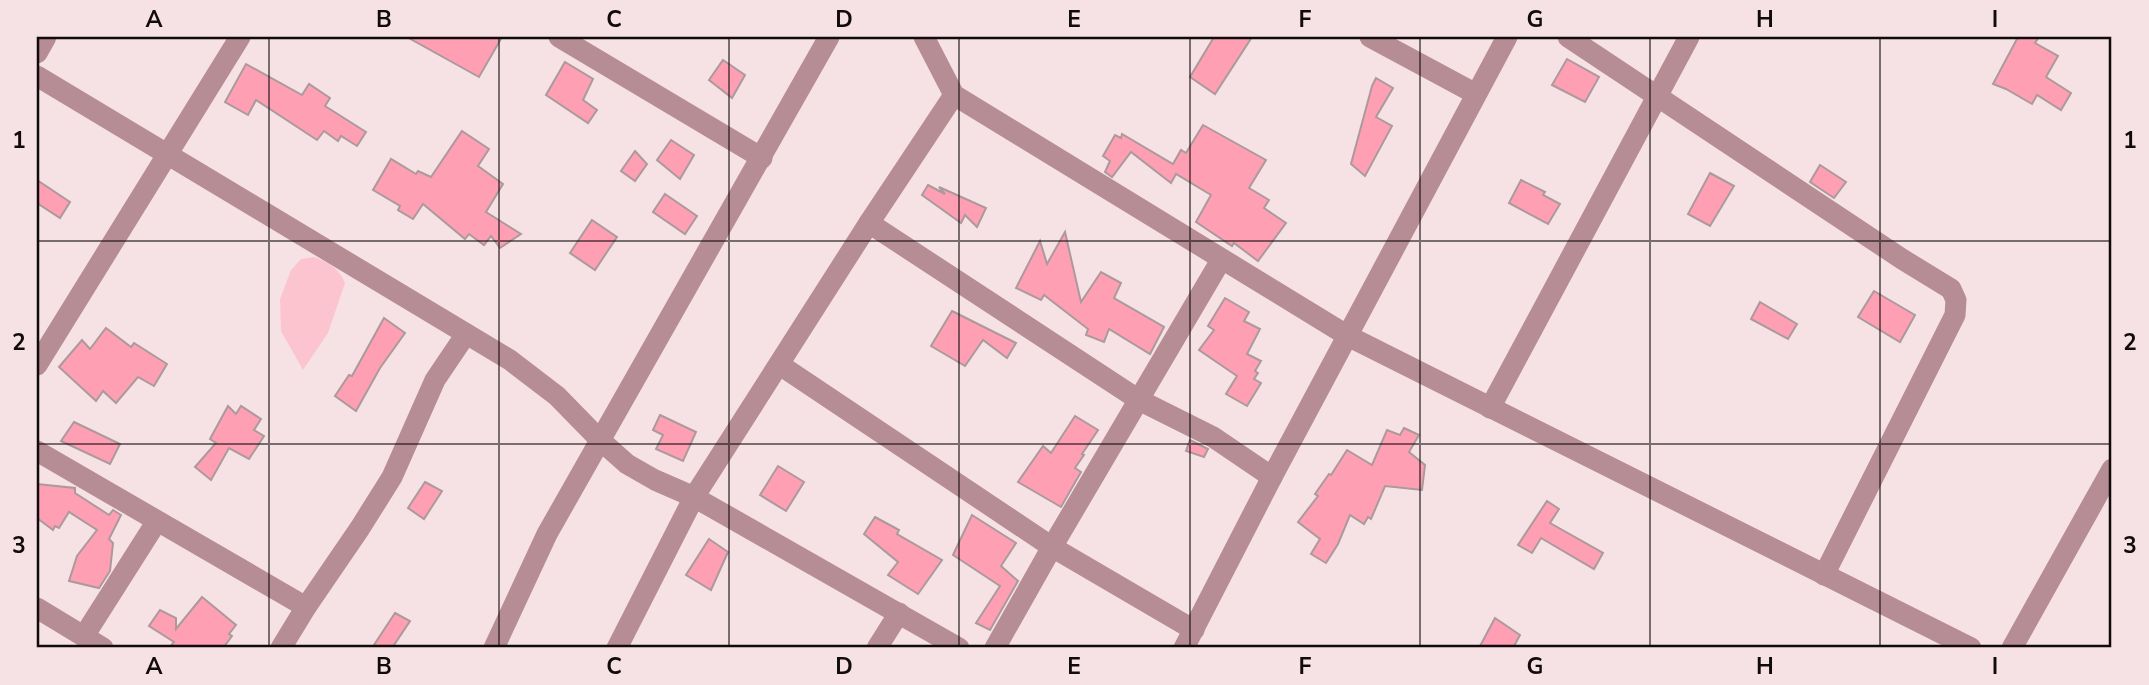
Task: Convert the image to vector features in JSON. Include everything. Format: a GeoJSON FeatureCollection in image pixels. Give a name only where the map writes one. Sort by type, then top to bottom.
{"type":"FeatureCollection","features":[{"type":"Feature","properties":{"kind":"street"},"geometry":{"type":"LineString","coordinates":[[37,53],[46,37]]}},
{"type":"Feature","properties":{"kind":"street"},"geometry":{"type":"LineString","coordinates":[[37,365],[240,37]]}},
{"type":"Feature","properties":{"kind":"street"},"geometry":{"type":"LineString","coordinates":[[559,37],[762,158]]}},
{"type":"Feature","properties":{"kind":"street"},"geometry":{"type":"LineString","coordinates":[[494,648],[547,534],[829,37]]}},
{"type":"Feature","properties":{"kind":"street"},"geometry":{"type":"LineString","coordinates":[[924,37],[954,95],[1348,336],[1971,648]]}},
{"type":"Feature","properties":{"kind":"street"},"geometry":{"type":"LineString","coordinates":[[1370,37],[1476,94]]}},
{"type":"Feature","properties":{"kind":"street"},"geometry":{"type":"LineString","coordinates":[[780,365],[1189,639],[1272,477],[1507,37]]}},
{"type":"Feature","properties":{"kind":"street"},"geometry":{"type":"LineString","coordinates":[[1568,37],[1951,289],[1956,300],[1955,315],[1824,575]]}},
{"type":"Feature","properties":{"kind":"street"},"geometry":{"type":"LineString","coordinates":[[1490,408],[1689,37]]}},
{"type":"Feature","properties":{"kind":"street"},"geometry":{"type":"LineString","coordinates":[[37,76],[510,360],[557,396],[627,464],[694,497],[959,648]]}},
{"type":"Feature","properties":{"kind":"street"},"geometry":{"type":"LineString","coordinates":[[617,648],[694,497],[954,95]]}},
{"type":"Feature","properties":{"kind":"street"},"geometry":{"type":"LineString","coordinates":[[869,223],[1139,400],[1213,437],[1272,477]]}},
{"type":"Feature","properties":{"kind":"street"},"geometry":{"type":"LineString","coordinates":[[995,648],[1222,260]]}},
{"type":"Feature","properties":{"kind":"street"},"geometry":{"type":"LineString","coordinates":[[281,648],[392,477],[435,380],[466,334]]}},
{"type":"Feature","properties":{"kind":"street"},"geometry":{"type":"LineString","coordinates":[[37,450],[306,607]]}},
{"type":"Feature","properties":{"kind":"street"},"geometry":{"type":"LineString","coordinates":[[2012,648],[2112,469]]}},
{"type":"Feature","properties":{"kind":"street"},"geometry":{"type":"LineString","coordinates":[[84,636],[157,521]]}},
{"type":"Feature","properties":{"kind":"street"},"geometry":{"type":"LineString","coordinates":[[37,608],[103,648]]}},
{"type":"Feature","properties":{"kind":"street"},"geometry":{"type":"LineString","coordinates":[[877,648],[899,614]]}},
{"type":"Feature","properties":{"kind":"shaded area"},"geometry":{"type":"Polygon","coordinates":[[[314,257],[333,267],[345,283],[328,333],[303,370],[281,331],[280,299],[291,270],[301,259],[314,257]]]}},
{"type":"Feature","properties":{"kind":"building"},"geometry":{"type":"Polygon","coordinates":[[[407,37],[502,37],[479,77],[407,37]]]}},
{"type":"Feature","properties":{"kind":"building"},"geometry":{"type":"Polygon","coordinates":[[[1214,37],[1252,37],[1215,94],[1190,77],[1214,37]]]}},
{"type":"Feature","properties":{"kind":"building"},"geometry":{"type":"Polygon","coordinates":[[[2018,37],[2039,37],[2035,43],[2058,56],[2046,77],[2071,93],[2061,110],[2037,95],[2032,104],[1993,84],[2018,37]]]}},
{"type":"Feature","properties":{"kind":"building"},"geometry":{"type":"Polygon","coordinates":[[[1567,59],[1599,77],[1585,102],[1552,85],[1567,59]]]}},
{"type":"Feature","properties":{"kind":"building"},"geometry":{"type":"Polygon","coordinates":[[[723,60],[745,75],[732,98],[709,80],[723,60]]]}},
{"type":"Feature","properties":{"kind":"building"},"geometry":{"type":"Polygon","coordinates":[[[565,62],[593,79],[583,100],[597,110],[588,123],[546,95],[565,62]]]}},
{"type":"Feature","properties":{"kind":"building"},"geometry":{"type":"Polygon","coordinates":[[[246,64],[302,95],[309,84],[330,98],[325,106],[366,132],[357,146],[341,136],[338,141],[324,131],[317,140],[256,100],[248,115],[225,102],[246,64]]]}},
{"type":"Feature","properties":{"kind":"building"},"geometry":{"type":"Polygon","coordinates":[[[1376,78],[1393,88],[1376,117],[1392,126],[1365,176],[1351,164],[1376,78]]]}},
{"type":"Feature","properties":{"kind":"building"},"geometry":{"type":"Polygon","coordinates":[[[1203,125],[1266,160],[1249,188],[1269,200],[1264,208],[1286,223],[1258,261],[1234,243],[1232,246],[1196,222],[1211,195],[1176,174],[1171,183],[1131,152],[1112,177],[1105,172],[1110,161],[1103,156],[1115,135],[1121,138],[1122,134],[1173,164],[1181,150],[1186,153],[1203,125]]]}},
{"type":"Feature","properties":{"kind":"building"},"geometry":{"type":"Polygon","coordinates":[[[462,131],[489,149],[478,166],[503,184],[486,212],[521,234],[500,248],[491,236],[484,245],[469,234],[465,239],[423,204],[413,219],[398,210],[400,206],[373,190],[391,159],[416,174],[418,171],[431,177],[462,131]]]}},
{"type":"Feature","properties":{"kind":"building"},"geometry":{"type":"Polygon","coordinates":[[[671,140],[694,155],[680,179],[657,160],[671,140]]]}},
{"type":"Feature","properties":{"kind":"building"},"geometry":{"type":"Polygon","coordinates":[[[635,151],[647,164],[635,181],[621,171],[635,151]]]}},
{"type":"Feature","properties":{"kind":"building"},"geometry":{"type":"Polygon","coordinates":[[[1820,165],[1846,182],[1834,198],[1810,182],[1820,165]]]}},
{"type":"Feature","properties":{"kind":"building"},"geometry":{"type":"Polygon","coordinates":[[[1710,173],[1734,186],[1710,226],[1688,214],[1710,173]]]}},
{"type":"Feature","properties":{"kind":"building"},"geometry":{"type":"Polygon","coordinates":[[[37,180],[70,202],[60,218],[37,203],[37,180]]]}},
{"type":"Feature","properties":{"kind":"building"},"geometry":{"type":"Polygon","coordinates":[[[1521,180],[1545,192],[1543,195],[1560,204],[1548,224],[1509,203],[1521,180]]]}},
{"type":"Feature","properties":{"kind":"building"},"geometry":{"type":"Polygon","coordinates":[[[928,185],[945,194],[939,187],[986,208],[977,227],[965,215],[961,223],[922,195],[928,185]]]}},
{"type":"Feature","properties":{"kind":"building"},"geometry":{"type":"Polygon","coordinates":[[[665,194],[697,216],[685,234],[653,212],[665,194]]]}},
{"type":"Feature","properties":{"kind":"building"},"geometry":{"type":"Polygon","coordinates":[[[592,220],[617,237],[595,270],[570,253],[592,220]]]}},
{"type":"Feature","properties":{"kind":"building"},"geometry":{"type":"Polygon","coordinates":[[[1065,232],[1081,302],[1101,272],[1121,283],[1114,298],[1164,327],[1150,354],[1109,329],[1104,342],[1086,335],[1088,329],[1044,295],[1041,300],[1016,288],[1040,241],[1047,264],[1065,232]]]}},
{"type":"Feature","properties":{"kind":"building"},"geometry":{"type":"Polygon","coordinates":[[[1874,291],[1915,315],[1900,342],[1858,317],[1874,291]]]}},
{"type":"Feature","properties":{"kind":"building"},"geometry":{"type":"Polygon","coordinates":[[[1225,298],[1249,312],[1244,321],[1260,329],[1247,354],[1261,361],[1254,379],[1261,383],[1247,406],[1226,394],[1237,376],[1199,350],[1214,330],[1208,326],[1225,298]]]}},
{"type":"Feature","properties":{"kind":"building"},"geometry":{"type":"Polygon","coordinates":[[[1760,302],[1797,324],[1788,339],[1751,319],[1760,302]]]}},
{"type":"Feature","properties":{"kind":"building"},"geometry":{"type":"Polygon","coordinates":[[[952,311],[1016,343],[1007,358],[983,340],[965,366],[931,346],[952,311]]]}},
{"type":"Feature","properties":{"kind":"building"},"geometry":{"type":"Polygon","coordinates":[[[384,318],[405,333],[380,368],[356,411],[335,396],[349,375],[352,376],[384,318]]]}},
{"type":"Feature","properties":{"kind":"building"},"geometry":{"type":"Polygon","coordinates":[[[106,328],[131,347],[134,343],[167,364],[154,386],[138,377],[116,403],[103,391],[96,401],[59,367],[82,340],[90,349],[106,328]]]}},
{"type":"Feature","properties":{"kind":"building"},"geometry":{"type":"Polygon","coordinates":[[[228,406],[236,414],[241,406],[261,419],[254,430],[264,436],[249,459],[229,448],[211,480],[195,467],[216,443],[210,439],[228,406]]]}},
{"type":"Feature","properties":{"kind":"building"},"geometry":{"type":"Polygon","coordinates":[[[660,415],[696,432],[683,461],[656,449],[663,435],[653,430],[660,415]]]}},
{"type":"Feature","properties":{"kind":"building"},"geometry":{"type":"Polygon","coordinates":[[[1075,416],[1098,430],[1075,468],[1081,472],[1061,507],[1018,482],[1043,446],[1051,453],[1075,416]]]}},
{"type":"Feature","properties":{"kind":"building"},"geometry":{"type":"Polygon","coordinates":[[[74,422],[120,444],[110,464],[61,441],[74,422]]]}},
{"type":"Feature","properties":{"kind":"building"},"geometry":{"type":"Polygon","coordinates":[[[1404,428],[1419,435],[1409,452],[1425,465],[1422,490],[1385,486],[1371,519],[1368,517],[1364,524],[1350,515],[1338,544],[1326,563],[1311,554],[1320,539],[1298,522],[1318,496],[1315,494],[1329,474],[1331,475],[1347,450],[1372,465],[1387,430],[1400,435],[1404,428]]]}},
{"type":"Feature","properties":{"kind":"building"},"geometry":{"type":"Polygon","coordinates":[[[1190,440],[1208,449],[1204,457],[1186,451],[1190,440]]]}},
{"type":"Feature","properties":{"kind":"building"},"geometry":{"type":"Polygon","coordinates":[[[778,466],[804,482],[786,511],[760,495],[778,466]]]}},
{"type":"Feature","properties":{"kind":"building"},"geometry":{"type":"Polygon","coordinates":[[[425,482],[442,491],[424,519],[408,508],[425,482]]]}},
{"type":"Feature","properties":{"kind":"building"},"geometry":{"type":"Polygon","coordinates":[[[37,484],[75,488],[75,493],[109,515],[113,510],[121,515],[109,539],[113,543],[110,571],[99,588],[69,581],[77,556],[97,530],[69,512],[59,528],[55,526],[53,530],[37,518],[37,484]]]}},
{"type":"Feature","properties":{"kind":"building"},"geometry":{"type":"Polygon","coordinates":[[[1547,501],[1559,509],[1550,523],[1603,553],[1594,569],[1541,538],[1532,553],[1518,545],[1547,501]]]}},
{"type":"Feature","properties":{"kind":"building"},"geometry":{"type":"Polygon","coordinates":[[[972,515],[1016,543],[1001,566],[1018,581],[990,630],[976,623],[1000,586],[953,555],[972,515]]]}},
{"type":"Feature","properties":{"kind":"building"},"geometry":{"type":"Polygon","coordinates":[[[875,517],[899,530],[897,534],[942,560],[918,594],[888,575],[898,562],[864,534],[875,517]]]}},
{"type":"Feature","properties":{"kind":"building"},"geometry":{"type":"Polygon","coordinates":[[[709,539],[728,552],[711,590],[686,575],[709,539]]]}},
{"type":"Feature","properties":{"kind":"building"},"geometry":{"type":"Polygon","coordinates":[[[202,597],[236,625],[229,634],[232,636],[223,648],[169,648],[174,642],[149,626],[160,610],[176,618],[176,629],[202,597]]]}},
{"type":"Feature","properties":{"kind":"building"},"geometry":{"type":"Polygon","coordinates":[[[395,613],[410,621],[392,648],[372,648],[395,613]]]}},
{"type":"Feature","properties":{"kind":"building"},"geometry":{"type":"Polygon","coordinates":[[[1495,618],[1520,635],[1513,648],[1479,648],[1495,618]]]}}]}
